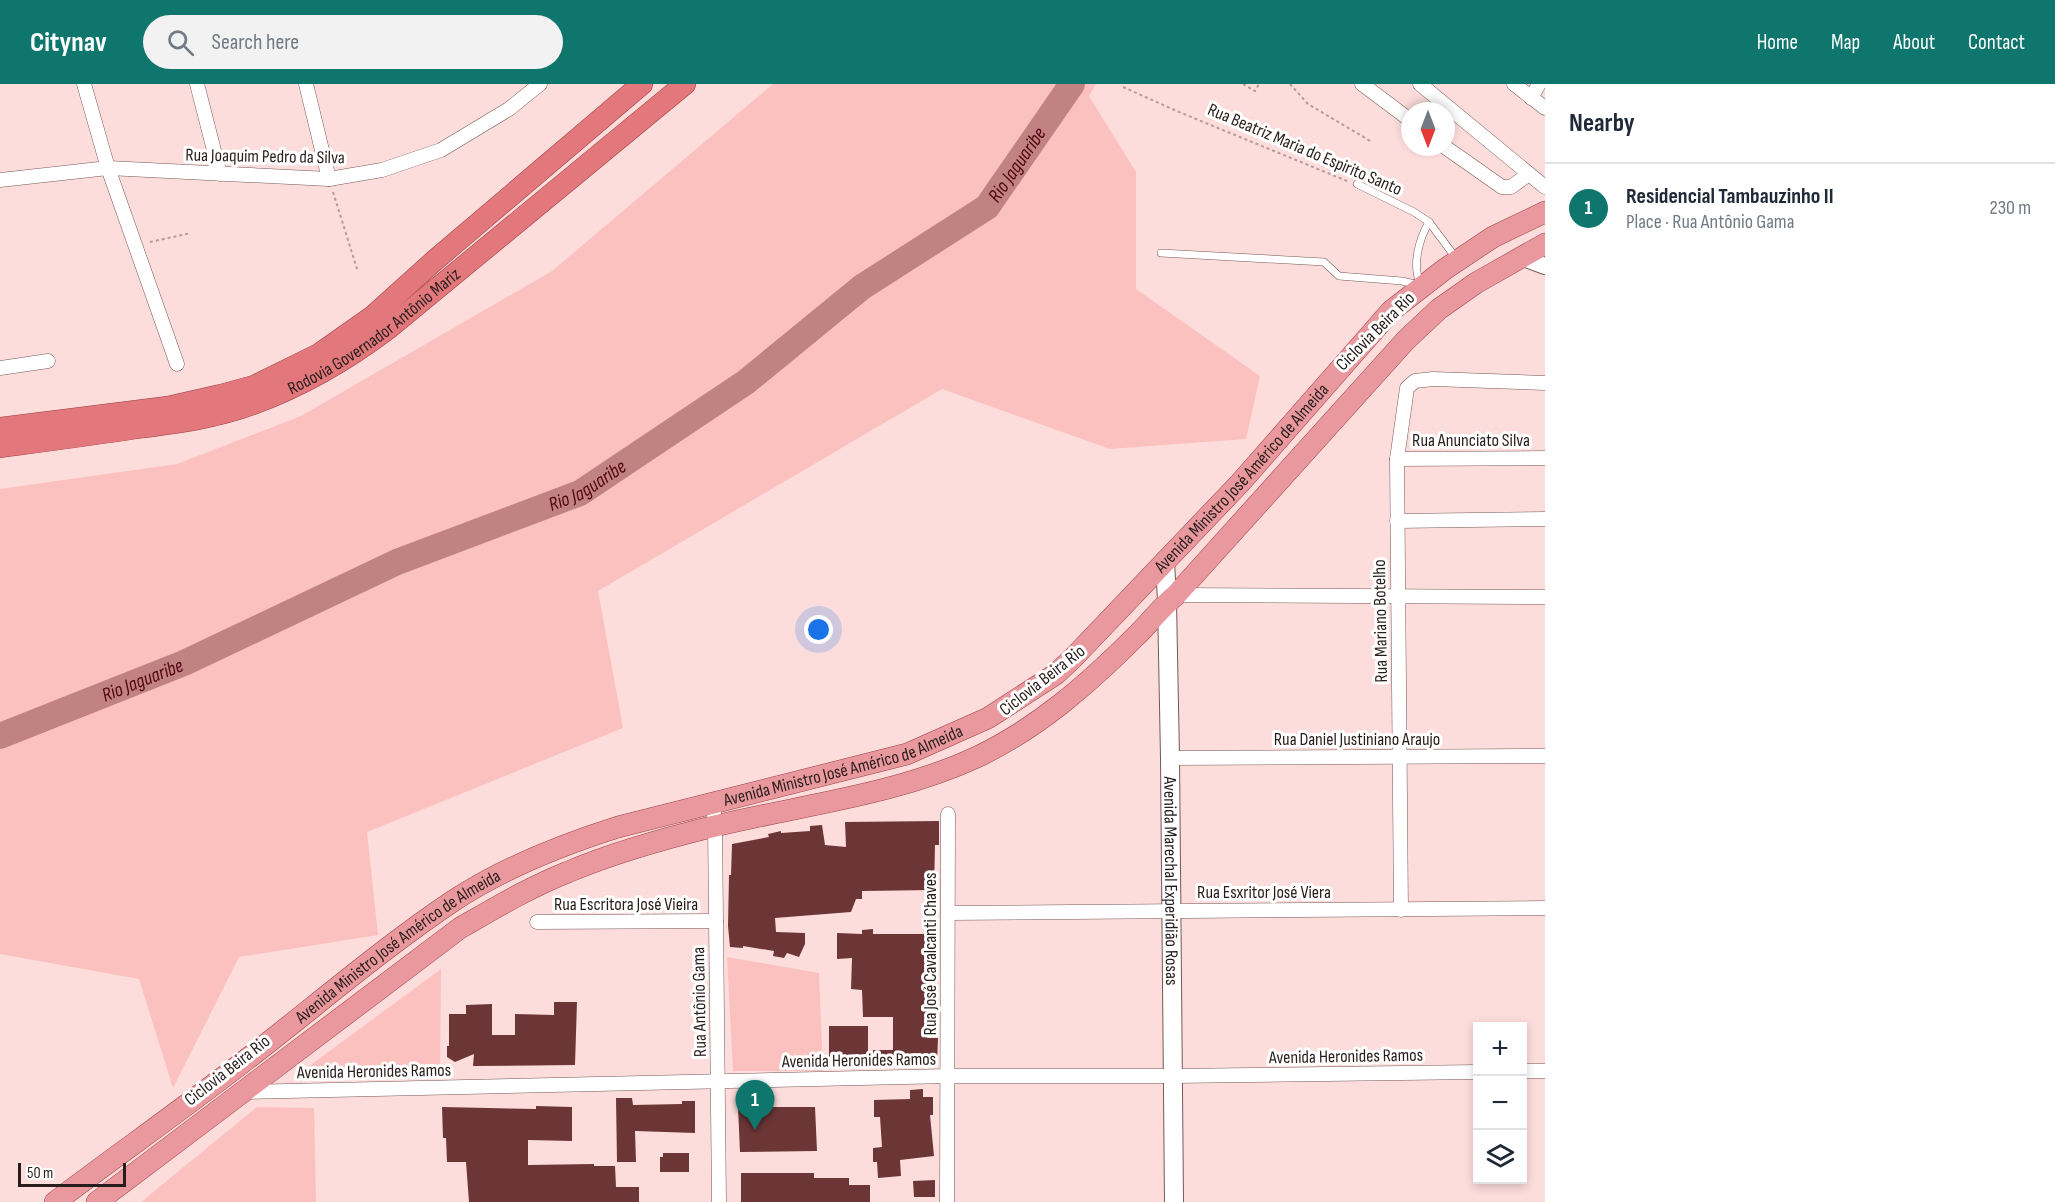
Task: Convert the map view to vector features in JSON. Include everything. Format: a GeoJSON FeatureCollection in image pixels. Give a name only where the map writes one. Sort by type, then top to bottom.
{"type":"FeatureCollection","features":[{"type":"Feature","properties":{"kind":"highway","name":"Rodovia Governador Antônio Mariz"},"geometry":{"type":"LineString","coordinates":[[0,428],[168,407],[254,386],[319,354],[374,316],[443,253],[642,84]]}},
{"type":"Feature","properties":{"kind":"highway","name":"Rodovia Governador Antônio Mariz"},"geometry":{"type":"LineString","coordinates":[[0,447],[216,415],[251,405],[326,371],[356,353],[389,328],[685,84]]}},
{"type":"Feature","properties":{"kind":"main road","name":"Avenida Ministro José Américo de Almeida"},"geometry":{"type":"LineString","coordinates":[[55,1202],[245,1060],[392,945],[454,900],[510,870],[575,841],[618,827],[713,801],[831,775],[907,754],[988,718],[1056,674],[1240,483],[1390,311],[1421,285],[1493,237],[1545,212]]}},
{"type":"Feature","properties":{"kind":"main road","name":"Avenida Ministro José Américo de Almeida"},"geometry":{"type":"LineString","coordinates":[[97,1202],[460,928],[509,900],[569,871],[635,848],[715,826],[834,801],[923,778],[976,757],[1024,732],[1064,703],[1137,636],[1406,340],[1439,309],[1476,283],[1545,244]]}},
{"type":"Feature","properties":{"kind":"main road","name":"Avenida Marechal Experidião Rosas"},"geometry":{"type":"LineString","coordinates":[[1165,560],[1172,599],[1170,758],[1174,1202]]}},
{"type":"Feature","properties":{"kind":"main road"},"geometry":{"type":"LineString","coordinates":[[1074,657],[1083,655],[1092,658],[1096,662],[1098,672]]}},
{"type":"Feature","properties":{"kind":"street"},"geometry":{"type":"LineString","coordinates":[[84,84],[108,168],[177,364]]}},
{"type":"Feature","properties":{"kind":"street"},"geometry":{"type":"LineString","coordinates":[[197,84],[220,174]]}},
{"type":"Feature","properties":{"kind":"street"},"geometry":{"type":"LineString","coordinates":[[306,84],[329,179]]}},
{"type":"Feature","properties":{"kind":"street","name":"Rua Joaquim Pedro da Silva"},"geometry":{"type":"LineString","coordinates":[[0,180],[108,168],[329,179],[382,170],[441,150],[508,109],[540,84]]}},
{"type":"Feature","properties":{"kind":"street"},"geometry":{"type":"LineString","coordinates":[[1362,84],[1401,113]]}},
{"type":"Feature","properties":{"kind":"street"},"geometry":{"type":"LineString","coordinates":[[1420,84],[1545,187]]}},
{"type":"Feature","properties":{"kind":"street"},"geometry":{"type":"LineString","coordinates":[[1514,84],[1545,108]]}},
{"type":"Feature","properties":{"kind":"street"},"geometry":{"type":"LineString","coordinates":[[1531,98],[1539,84]]}},
{"type":"Feature","properties":{"kind":"street"},"geometry":{"type":"LineString","coordinates":[[1455,154],[1502,187],[1511,187],[1529,174]]}},
{"type":"Feature","properties":{"kind":"street"},"geometry":{"type":"LineString","coordinates":[[1521,257],[1545,266]]}},
{"type":"Feature","properties":{"kind":"street"},"geometry":{"type":"LineString","coordinates":[[0,368],[48,361]]}},
{"type":"Feature","properties":{"kind":"street","name":"Rua Mariano Botelho"},"geometry":{"type":"LineString","coordinates":[[1401,910],[1397,459],[1407,388],[1410,383],[1432,379],[1545,383]]}},
{"type":"Feature","properties":{"kind":"street","name":"Rua Anunciato Silva"},"geometry":{"type":"LineString","coordinates":[[1397,459],[1545,458]]}},
{"type":"Feature","properties":{"kind":"street"},"geometry":{"type":"LineString","coordinates":[[1397,521],[1545,519]]}},
{"type":"Feature","properties":{"kind":"street"},"geometry":{"type":"LineString","coordinates":[[1172,599],[1545,597]]}},
{"type":"Feature","properties":{"kind":"street","name":"Rua Daniel Justiniano Araujo"},"geometry":{"type":"LineString","coordinates":[[1170,758],[1545,756]]}},
{"type":"Feature","properties":{"kind":"street","name":"Rua Antônio Gama"},"geometry":{"type":"LineString","coordinates":[[713,801],[719,1202]]}},
{"type":"Feature","properties":{"kind":"street","name":"Rua José Cavalcanti Chaves"},"geometry":{"type":"LineString","coordinates":[[947,1202],[948,814]]}},
{"type":"Feature","properties":{"kind":"street","name":"Rua Esxritor José Viera"},"geometry":{"type":"LineString","coordinates":[[948,912],[1545,908]]}},
{"type":"Feature","properties":{"kind":"street","name":"Rua Escritora José Vieira"},"geometry":{"type":"LineString","coordinates":[[537,922],[716,921]]}},
{"type":"Feature","properties":{"kind":"street"},"geometry":{"type":"LineString","coordinates":[[1527,1071],[1545,1071]]}},
{"type":"Feature","properties":{"kind":"street","name":"Avenida Heronides Ramos"},"geometry":{"type":"LineString","coordinates":[[242,1092],[949,1076],[1473,1072]]}},
{"type":"Feature","properties":{"kind":"lane","name":"Rua Beatriz Maria do Espirito Santo"},"geometry":{"type":"LineString","coordinates":[[1357,184],[1414,212],[1429,222],[1458,261]]}},
{"type":"Feature","properties":{"kind":"lane"},"geometry":{"type":"LineString","coordinates":[[1161,253],[1324,262],[1339,276],[1402,281],[1421,285],[1417,272],[1421,236],[1429,222]]}},
{"type":"Feature","properties":{"kind":"path"},"geometry":{"type":"LineString","coordinates":[[1243,84],[1255,91],[1259,84]]}},
{"type":"Feature","properties":{"kind":"path"},"geometry":{"type":"LineString","coordinates":[[1290,84],[1308,104],[1372,142]]}},
{"type":"Feature","properties":{"kind":"path","name":"Rua Beatriz Maria do Espirito Santo"},"geometry":{"type":"LineString","coordinates":[[1123,87],[1357,184]]}},
{"type":"Feature","properties":{"kind":"path"},"geometry":{"type":"LineString","coordinates":[[329,179],[358,272]]}},
{"type":"Feature","properties":{"kind":"path"},"geometry":{"type":"LineString","coordinates":[[135,245],[191,233]]}},
{"type":"Feature","properties":{"kind":"shaded area"},"geometry":{"type":"Polygon","coordinates":[[[773,84],[1096,84],[1089,96],[1136,172],[1136,289],[1260,376],[1246,439],[1110,449],[942,389],[598,591],[623,728],[367,832],[378,935],[239,957],[173,1088],[139,979],[0,954],[0,489],[177,464],[301,416],[552,271],[773,84]]]}},
{"type":"Feature","properties":{"kind":"shaded area"},"geometry":{"type":"Polygon","coordinates":[[[727,957],[819,973],[823,1071],[733,1071],[727,957]]]}},
{"type":"Feature","properties":{"kind":"shaded area"},"geometry":{"type":"Polygon","coordinates":[[[441,969],[440,1076],[293,1078],[441,969]]]}},
{"type":"Feature","properties":{"kind":"shaded area"},"geometry":{"type":"Polygon","coordinates":[[[257,1107],[314,1108],[316,1202],[141,1202],[257,1107]]]}},
{"type":"Feature","properties":{"kind":"building"},"geometry":{"type":"Polygon","coordinates":[[[939,821],[939,845],[935,845],[934,890],[862,891],[862,899],[856,899],[851,912],[775,918],[776,932],[805,933],[805,944],[799,957],[787,953],[784,958],[773,956],[774,951],[743,946],[743,948],[730,947],[728,926],[732,844],[769,837],[768,834],[781,831],[781,833],[810,831],[810,826],[822,825],[825,845],[846,847],[845,822],[939,821]]]}},
{"type":"Feature","properties":{"kind":"building"},"geometry":{"type":"Polygon","coordinates":[[[873,929],[873,934],[925,934],[925,956],[931,956],[932,974],[927,974],[927,1038],[938,1038],[937,1066],[873,1067],[873,1050],[893,1050],[893,1017],[863,1017],[862,990],[851,989],[852,958],[837,959],[837,933],[862,934],[862,930],[873,929]]]}},
{"type":"Feature","properties":{"kind":"building"},"geometry":{"type":"Polygon","coordinates":[[[554,1002],[577,1002],[575,1065],[473,1066],[474,1054],[455,1062],[447,1057],[449,1014],[466,1014],[466,1005],[492,1004],[492,1035],[515,1035],[515,1014],[554,1015],[554,1002]]]}},
{"type":"Feature","properties":{"kind":"building"},"geometry":{"type":"Polygon","coordinates":[[[829,1026],[868,1026],[868,1059],[829,1060],[829,1026]]]}},
{"type":"Feature","properties":{"kind":"building"},"geometry":{"type":"Polygon","coordinates":[[[923,1089],[923,1097],[933,1097],[933,1115],[930,1115],[934,1156],[900,1160],[901,1176],[878,1178],[877,1162],[873,1162],[873,1148],[882,1147],[880,1117],[874,1117],[874,1100],[910,1099],[910,1090],[923,1089]]]}},
{"type":"Feature","properties":{"kind":"building"},"geometry":{"type":"Polygon","coordinates":[[[616,1098],[632,1098],[633,1105],[682,1104],[682,1101],[695,1101],[695,1133],[635,1131],[636,1162],[617,1162],[616,1098]]]}},
{"type":"Feature","properties":{"kind":"building"},"geometry":{"type":"Polygon","coordinates":[[[536,1106],[572,1107],[572,1141],[528,1140],[528,1165],[615,1166],[616,1187],[639,1187],[639,1202],[469,1202],[466,1162],[447,1162],[446,1138],[443,1138],[442,1107],[536,1109],[536,1106]]]}},
{"type":"Feature","properties":{"kind":"building"},"geometry":{"type":"Polygon","coordinates":[[[738,1107],[815,1107],[817,1151],[740,1152],[738,1107]]]}},
{"type":"Feature","properties":{"kind":"building"},"geometry":{"type":"Polygon","coordinates":[[[663,1153],[689,1153],[689,1172],[660,1172],[660,1157],[663,1157],[663,1153]]]}},
{"type":"Feature","properties":{"kind":"building"},"geometry":{"type":"Polygon","coordinates":[[[741,1173],[814,1173],[814,1178],[849,1178],[849,1185],[870,1185],[870,1202],[741,1202],[741,1173]]]}},
{"type":"Feature","properties":{"kind":"building"},"geometry":{"type":"Polygon","coordinates":[[[935,1180],[935,1197],[914,1197],[913,1181],[935,1180]]]}},
{"type":"Feature","properties":{"kind":"waterway","name":"Rio Jaguaribe"},"geometry":{"type":"LineString","coordinates":[[0,736],[184,663],[397,562],[580,493],[746,382],[862,287],[987,207],[1072,84]]}},
{"type":"Feature","properties":{"kind":"place","name":"Residencial Tambauzinho II"},"geometry":{"type":"Point","coordinates":[755,1130]}}]}
